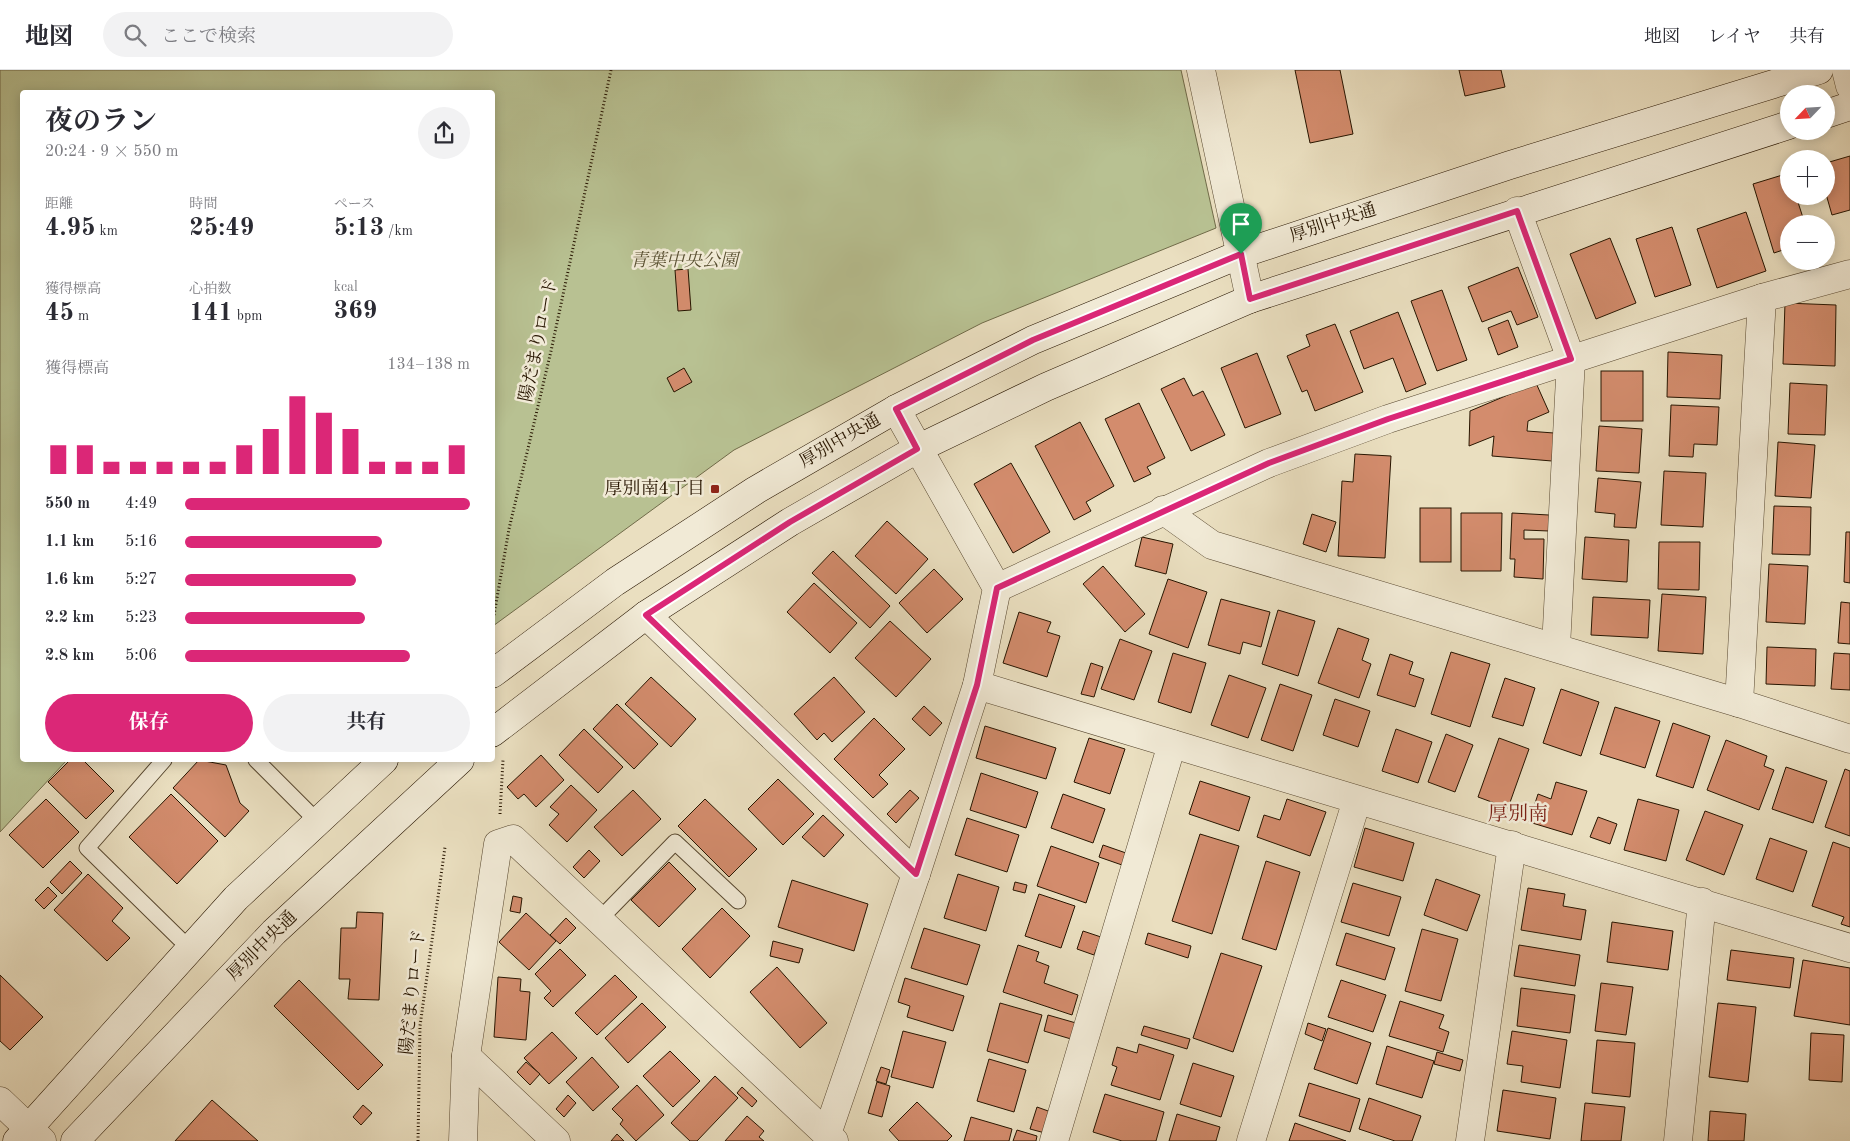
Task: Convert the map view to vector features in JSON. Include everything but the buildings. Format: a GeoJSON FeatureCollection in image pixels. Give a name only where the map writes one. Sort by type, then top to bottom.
{"type":"FeatureCollection","features":[{"type":"Feature","properties":{"kind":"street"},"geometry":{"type":"LineString","coordinates":[[1201,70],[1250,299]]}},
{"type":"Feature","properties":{"kind":"street","name":"厚別中央通"},"geometry":{"type":"LineString","coordinates":[[495,672],[615,582],[756,490],[896,409],[1033,340],[1241,254],[1510,165],[1819,70]]}},
{"type":"Feature","properties":{"kind":"street"},"geometry":{"type":"LineString","coordinates":[[1846,70],[1850,86]]}},
{"type":"Feature","properties":{"kind":"street"},"geometry":{"type":"LineString","coordinates":[[1835,111],[1850,106]]}},
{"type":"Feature","properties":{"kind":"street"},"geometry":{"type":"LineString","coordinates":[[499,728],[646,615],[790,522],[917,449],[1046,387],[1250,299],[1517,211],[1780,128]]}},
{"type":"Feature","properties":{"kind":"street"},"geometry":{"type":"LineString","coordinates":[[1517,211],[1571,359],[1556,647]]}},
{"type":"Feature","properties":{"kind":"street"},"geometry":{"type":"LineString","coordinates":[[997,588],[1163,510],[1287,456],[1388,419],[1571,359],[1762,298],[1850,274]]}},
{"type":"Feature","properties":{"kind":"street"},"geometry":{"type":"LineString","coordinates":[[1739,703],[1762,298]]}},
{"type":"Feature","properties":{"kind":"street"},"geometry":{"type":"LineString","coordinates":[[463,1141],[466,1056],[498,844],[512,839],[831,1138],[977,685],[997,588],[896,409]]}},
{"type":"Feature","properties":{"kind":"street"},"geometry":{"type":"LineString","coordinates":[[1163,510],[1212,545],[1556,647],[1850,739]]}},
{"type":"Feature","properties":{"kind":"street"},"geometry":{"type":"LineString","coordinates":[[646,615],[916,874]]}},
{"type":"Feature","properties":{"kind":"street"},"geometry":{"type":"LineString","coordinates":[[977,685],[1850,948]]}},
{"type":"Feature","properties":{"kind":"street"},"geometry":{"type":"LineString","coordinates":[[1054,1141],[1172,744]]}},
{"type":"Feature","properties":{"kind":"street"},"geometry":{"type":"LineString","coordinates":[[0,1101],[29,1137],[236,898],[382,762]]}},
{"type":"Feature","properties":{"kind":"street","name":"厚別中央通"},"geometry":{"type":"LineString","coordinates":[[75,1141],[274,932],[458,762]]}},
{"type":"Feature","properties":{"kind":"street"},"geometry":{"type":"LineString","coordinates":[[1251,1141],[1357,800]]}},
{"type":"Feature","properties":{"kind":"street"},"geometry":{"type":"LineString","coordinates":[[1470,1141],[1512,846]]}},
{"type":"Feature","properties":{"kind":"street"},"geometry":{"type":"LineString","coordinates":[[1678,1141],[1702,902]]}},
{"type":"Feature","properties":{"kind":"street"},"geometry":{"type":"LineString","coordinates":[[466,1056],[556,1141]]}},
{"type":"Feature","properties":{"kind":"lane"},"geometry":{"type":"LineString","coordinates":[[162,762],[87,848],[190,949]]}},
{"type":"Feature","properties":{"kind":"lane"},"geometry":{"type":"LineString","coordinates":[[258,762],[318,822]]}},
{"type":"Feature","properties":{"kind":"lane"},"geometry":{"type":"LineString","coordinates":[[599,920],[675,842],[738,902]]}},
{"type":"Feature","properties":{"kind":"path","name":"陽だまりロード"},"geometry":{"type":"LineString","coordinates":[[495,611],[510,529],[551,351],[611,70]]}},
{"type":"Feature","properties":{"kind":"path"},"geometry":{"type":"LineString","coordinates":[[498,844],[499,728]]}},
{"type":"Feature","properties":{"kind":"path","name":"陽だまりロード"},"geometry":{"type":"LineString","coordinates":[[418,1141],[420,1026],[445,847]]}},
{"type":"Feature","properties":{"kind":"green space","name":"青葉中央公園"},"geometry":{"type":"Polygon","coordinates":[[[0,70],[1181,70],[1216,228],[982,323],[734,450],[495,625],[495,90],[20,90],[20,762],[65,762],[0,832],[0,70]]]}},
{"type":"Feature","properties":{"kind":"place","name":"厚別南4丁目"},"geometry":{"type":"Point","coordinates":[715,489]}},
{"type":"Feature","properties":{"kind":"district","name":"厚別南"},"geometry":{"type":"Point","coordinates":[1518,815]}},
{"type":"Feature","properties":{"kind":"route"},"geometry":{"type":"LineString","coordinates":[[1517,211],[1571,359],[1388,419],[1269,463],[1163,510],[997,588],[977,685],[916,874],[646,615],[790,522],[917,449],[896,409],[1033,340],[1241,254],[1250,299],[1517,211]]}}]}
